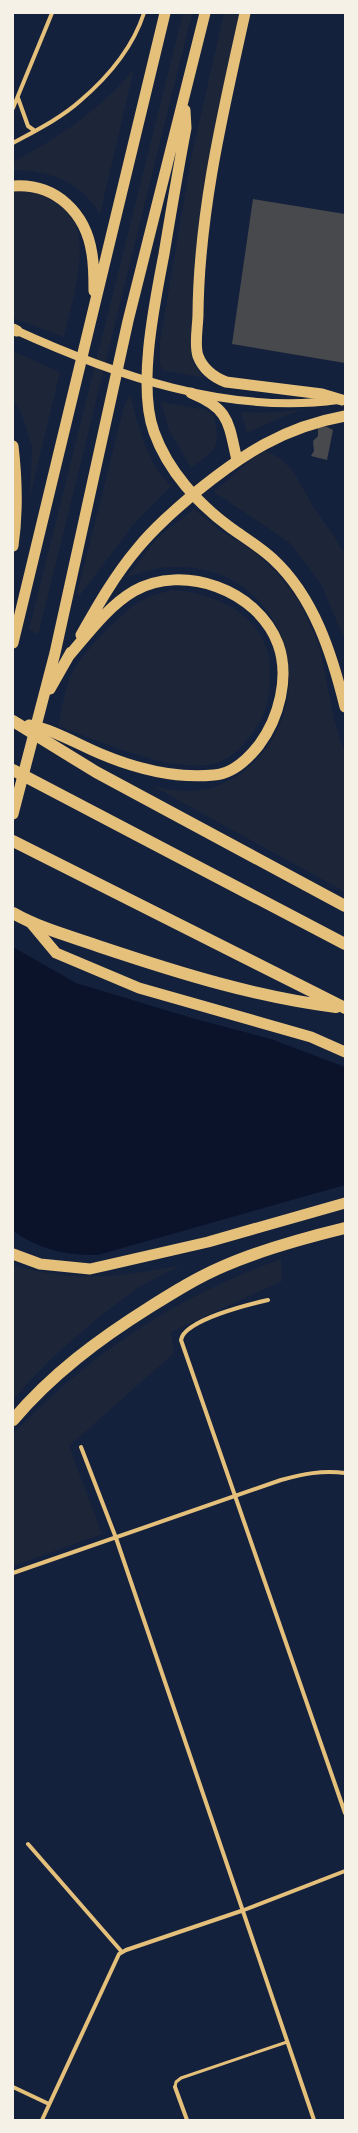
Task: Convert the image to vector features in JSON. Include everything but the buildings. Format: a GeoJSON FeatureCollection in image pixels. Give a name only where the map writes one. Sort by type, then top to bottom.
{"type":"FeatureCollection","features":[{"type":"Feature","properties":{"kind":"highway"},"geometry":{"type":"LineString","coordinates":[[13,643],[165,13]]}},
{"type":"Feature","properties":{"kind":"highway"},"geometry":{"type":"LineString","coordinates":[[13,814],[56,653],[128,321],[205,13]]}},
{"type":"Feature","properties":{"kind":"highway"},"geometry":{"type":"LineString","coordinates":[[246,13],[206,206],[198,288],[197,354],[202,365],[207,370],[217,379],[226,382],[322,394],[344,400]]}},
{"type":"Feature","properties":{"kind":"highway"},"geometry":{"type":"LineString","coordinates":[[184,97],[186,128],[153,312],[149,345],[149,405],[154,431],[163,453],[177,476],[198,500],[230,527],[274,560],[305,597],[318,625],[340,686],[345,707]]}},
{"type":"Feature","properties":{"kind":"highway"},"geometry":{"type":"LineString","coordinates":[[13,186],[35,188],[63,199],[82,222],[93,255],[95,303]]}},
{"type":"Feature","properties":{"kind":"highway"},"geometry":{"type":"LineString","coordinates":[[191,394],[208,400],[220,410],[229,430],[233,463]]}},
{"type":"Feature","properties":{"kind":"highway"},"geometry":{"type":"LineString","coordinates":[[42,704],[101,598],[137,548],[167,516],[233,463],[258,447],[299,428],[345,416]]}},
{"type":"Feature","properties":{"kind":"highway"},"geometry":{"type":"LineString","coordinates":[[13,446],[17,484],[16,526],[13,546]]}},
{"type":"Feature","properties":{"kind":"highway"},"geometry":{"type":"LineString","coordinates":[[13,722],[46,728],[102,754],[152,771],[185,777],[216,775],[237,767],[252,754],[268,733],[278,709],[282,686],[282,662],[275,638],[258,613],[225,589],[192,579],[171,579],[149,584],[133,592],[104,617],[68,657]]}},
{"type":"Feature","properties":{"kind":"highway"},"geometry":{"type":"LineString","coordinates":[[13,722],[96,772],[345,906]]}},
{"type":"Feature","properties":{"kind":"highway"},"geometry":{"type":"LineString","coordinates":[[13,770],[345,944]]}},
{"type":"Feature","properties":{"kind":"highway"},"geometry":{"type":"LineString","coordinates":[[13,841],[345,1008]]}},
{"type":"Feature","properties":{"kind":"highway"},"geometry":{"type":"LineString","coordinates":[[13,913],[31,923],[128,956],[247,991],[282,999],[345,1008]]}},
{"type":"Feature","properties":{"kind":"highway"},"geometry":{"type":"LineString","coordinates":[[31,923],[56,953],[139,988],[311,1037],[345,1052]]}},
{"type":"Feature","properties":{"kind":"highway"},"geometry":{"type":"LineString","coordinates":[[13,1254],[40,1264],[90,1268],[201,1243],[345,1202]]}},
{"type":"Feature","properties":{"kind":"highway"},"geometry":{"type":"LineString","coordinates":[[13,1420],[33,1397],[96,1342],[189,1283],[224,1266],[274,1248],[345,1228]]}},
{"type":"Feature","properties":{"kind":"main road"},"geometry":{"type":"LineString","coordinates":[[14,330],[99,365],[191,394],[272,402],[321,403],[344,400]]}},
{"type":"Feature","properties":{"kind":"street"},"geometry":{"type":"LineString","coordinates":[[13,108],[52,13]]}},
{"type":"Feature","properties":{"kind":"street"},"geometry":{"type":"LineString","coordinates":[[13,143],[35,131],[80,101],[112,68],[127,48],[140,27],[144,13]]}},
{"type":"Feature","properties":{"kind":"street"},"geometry":{"type":"LineString","coordinates":[[18,98],[28,126],[35,131]]}},
{"type":"Feature","properties":{"kind":"street"},"geometry":{"type":"LineString","coordinates":[[268,1300],[232,1310],[193,1326],[182,1336],[182,1343],[345,1813]]}},
{"type":"Feature","properties":{"kind":"street"},"geometry":{"type":"LineString","coordinates":[[81,1447],[116,1538],[244,1910],[314,2120]]}},
{"type":"Feature","properties":{"kind":"street"},"geometry":{"type":"LineString","coordinates":[[13,1573],[235,1495],[306,1473],[330,1471],[345,1473]]}},
{"type":"Feature","properties":{"kind":"street"},"geometry":{"type":"LineString","coordinates":[[28,1844],[122,1952]]}},
{"type":"Feature","properties":{"kind":"street"},"geometry":{"type":"LineString","coordinates":[[42,2120],[115,1962],[122,1952],[244,1910],[345,1871]]}},
{"type":"Feature","properties":{"kind":"street"},"geometry":{"type":"LineString","coordinates":[[13,2087],[49,2104]]}},
{"type":"Feature","properties":{"kind":"street"},"geometry":{"type":"LineString","coordinates":[[175,2087],[187,2120]]}},
{"type":"Feature","properties":{"kind":"lane"},"geometry":{"type":"LineString","coordinates":[[175,2087],[176,2082],[181,2078],[287,2042]]}},
{"type":"Feature","properties":{"kind":"shaded area"},"geometry":{"type":"Polygon","coordinates":[[[183,13],[192,13],[38,635],[29,629],[183,13]]]}},
{"type":"Feature","properties":{"kind":"shaded area"},"geometry":{"type":"Polygon","coordinates":[[[224,13],[239,13],[224,91],[191,348],[195,364],[204,378],[162,370],[160,363],[160,342],[191,158],[224,13]]]}},
{"type":"Feature","properties":{"kind":"shaded area"},"geometry":{"type":"Polygon","coordinates":[[[134,69],[100,214],[83,194],[74,186],[63,180],[39,172],[13,170],[13,162],[30,153],[78,122],[108,97],[134,69]]]}},
{"type":"Feature","properties":{"kind":"shaded area"},"geometry":{"type":"Polygon","coordinates":[[[24,190],[46,196],[62,204],[74,221],[79,236],[80,253],[76,288],[64,337],[13,318],[13,192],[24,190]]]}},
{"type":"Feature","properties":{"kind":"shaded area"},"geometry":{"type":"Polygon","coordinates":[[[13,351],[60,372],[30,497],[32,447],[21,412],[13,399],[13,351]]]}},
{"type":"Feature","properties":{"kind":"shaded area"},"geometry":{"type":"Polygon","coordinates":[[[129,396],[131,397],[137,420],[150,456],[163,477],[171,486],[133,525],[80,595],[77,594],[124,407],[129,396]]]}},
{"type":"Feature","properties":{"kind":"shaded area"},"geometry":{"type":"Polygon","coordinates":[[[161,402],[206,410],[213,415],[217,434],[215,447],[206,457],[191,468],[169,430],[161,402]]]}},
{"type":"Feature","properties":{"kind":"shaded area"},"geometry":{"type":"Polygon","coordinates":[[[303,409],[249,432],[247,432],[241,414],[243,412],[258,413],[303,409]]]}},
{"type":"Feature","properties":{"kind":"shaded area"},"geometry":{"type":"Polygon","coordinates":[[[262,450],[273,454],[290,468],[342,550],[345,551],[345,641],[321,584],[290,543],[214,492],[262,450]]]}},
{"type":"Feature","properties":{"kind":"shaded area"},"geometry":{"type":"Polygon","coordinates":[[[194,509],[221,531],[251,549],[277,573],[299,601],[315,635],[321,652],[334,720],[345,754],[345,892],[149,784],[161,788],[186,791],[210,788],[233,778],[244,771],[270,742],[285,709],[289,675],[283,642],[268,612],[244,587],[212,572],[174,567],[156,569],[127,577],[158,537],[194,509]]]}},
{"type":"Feature","properties":{"kind":"shaded area"},"geometry":{"type":"Polygon","coordinates":[[[172,590],[215,599],[241,614],[261,635],[268,653],[270,686],[263,716],[256,729],[235,753],[225,760],[213,764],[195,766],[156,760],[114,747],[58,726],[71,675],[82,657],[101,635],[140,601],[172,590]]]}},
{"type":"Feature","properties":{"kind":"shaded area"},"geometry":{"type":"Polygon","coordinates":[[[13,947],[76,983],[192,1018],[271,1039],[345,1067],[345,1185],[98,1255],[64,1253],[53,1250],[43,1247],[13,1231],[13,947]]]}},
{"type":"Feature","properties":{"kind":"shaded area"},"geometry":{"type":"Polygon","coordinates":[[[281,1259],[282,1281],[171,1332],[174,1353],[69,1446],[102,1534],[13,1566],[13,1435],[15,1432],[75,1376],[138,1329],[171,1309],[206,1291],[242,1274],[281,1259]]]}},
{"type":"Feature","properties":{"kind":"shaded area"},"geometry":{"type":"Polygon","coordinates":[[[13,1265],[35,1271],[57,1274],[98,1276],[138,1273],[182,1265],[139,1287],[101,1315],[40,1370],[13,1400],[13,1265]]]}}]}
